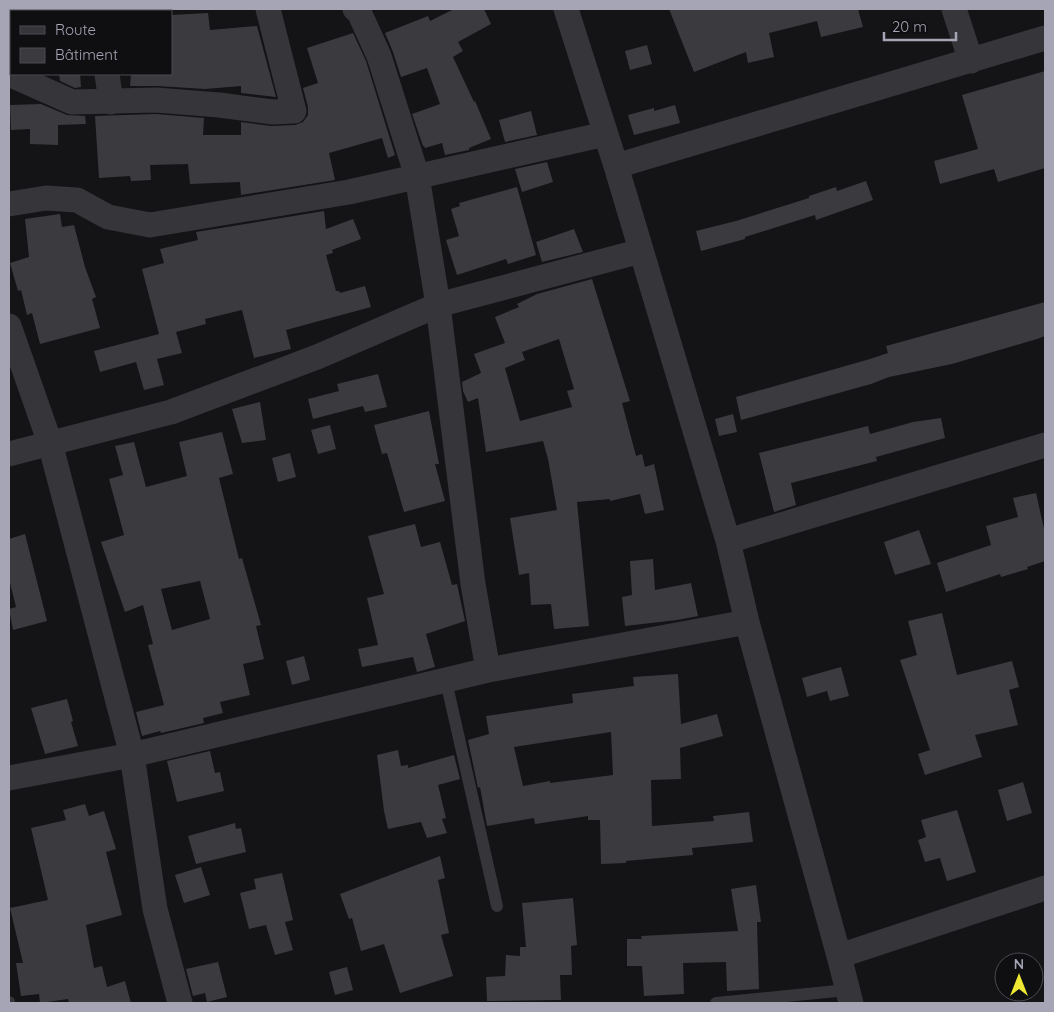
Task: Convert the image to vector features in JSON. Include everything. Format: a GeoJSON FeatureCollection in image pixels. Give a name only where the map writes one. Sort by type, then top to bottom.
{"type":"FeatureCollection","features":[{"type":"Feature","properties":{"kind":"street"},"geometry":{"type":"LineString","coordinates":[[11,75],[72,102],[156,100],[274,112],[294,111],[268,9]]}},
{"type":"Feature","properties":{"kind":"street"},"geometry":{"type":"LineString","coordinates":[[355,9],[359,12],[379,56],[417,176],[438,305],[473,584],[488,670]]}},
{"type":"Feature","properties":{"kind":"street"},"geometry":{"type":"LineString","coordinates":[[566,9],[616,166],[728,541],[748,622],[840,956],[849,997]]}},
{"type":"Feature","properties":{"kind":"street"},"geometry":{"type":"LineString","coordinates":[[954,9],[971,61]]}},
{"type":"Feature","properties":{"kind":"street"},"geometry":{"type":"LineString","coordinates":[[616,166],[1045,38]]}},
{"type":"Feature","properties":{"kind":"street"},"geometry":{"type":"LineString","coordinates":[[107,75],[111,102]]}},
{"type":"Feature","properties":{"kind":"street"},"geometry":{"type":"LineString","coordinates":[[9,204],[46,198],[77,200],[108,216],[150,224],[349,192],[605,134]]}},
{"type":"Feature","properties":{"kind":"street"},"geometry":{"type":"LineString","coordinates":[[9,454],[170,412],[316,358],[438,305],[641,251]]}},
{"type":"Feature","properties":{"kind":"street"},"geometry":{"type":"LineString","coordinates":[[9,326],[50,443],[132,755],[155,909],[180,1003]]}},
{"type":"Feature","properties":{"kind":"street"},"geometry":{"type":"LineString","coordinates":[[728,541],[1045,445]]}},
{"type":"Feature","properties":{"kind":"street"},"geometry":{"type":"LineString","coordinates":[[9,778],[132,755],[488,670],[748,622]]}},
{"type":"Feature","properties":{"kind":"street"},"geometry":{"type":"LineString","coordinates":[[840,956],[1045,888]]}},
{"type":"Feature","properties":{"kind":"lane"},"geometry":{"type":"LineString","coordinates":[[446,681],[497,906]]}},
{"type":"Feature","properties":{"kind":"lane"},"geometry":{"type":"LineString","coordinates":[[716,1003],[849,997]]}},
{"type":"Feature","properties":{"kind":"building"},"geometry":{"type":"Polygon","coordinates":[[[454,9],[484,9],[491,24],[458,42],[463,51],[453,57],[491,139],[469,148],[469,150],[445,155],[442,143],[425,148],[423,146],[412,114],[440,104],[427,68],[401,77],[385,33],[428,16],[430,21],[454,9]]]}},
{"type":"Feature","properties":{"kind":"building"},"geometry":{"type":"Polygon","coordinates":[[[669,9],[858,9],[863,27],[821,37],[817,21],[769,33],[774,57],[748,63],[746,52],[694,72],[669,9]]]}},
{"type":"Feature","properties":{"kind":"building"},"geometry":{"type":"Polygon","coordinates":[[[208,13],[210,30],[257,26],[276,97],[241,93],[241,86],[205,89],[130,86],[131,75],[172,75],[172,15],[208,13]]]}},
{"type":"Feature","properties":{"kind":"building"},"geometry":{"type":"Polygon","coordinates":[[[353,33],[366,61],[395,155],[388,158],[382,138],[329,153],[335,180],[241,195],[240,182],[190,184],[188,164],[150,165],[151,180],[131,181],[130,176],[99,178],[95,116],[156,114],[204,118],[203,135],[241,135],[241,122],[271,126],[295,125],[303,122],[308,115],[303,88],[318,83],[307,48],[353,33]]]}},
{"type":"Feature","properties":{"kind":"building"},"geometry":{"type":"Polygon","coordinates":[[[647,45],[652,64],[630,70],[625,51],[647,45]]]}},
{"type":"Feature","properties":{"kind":"building"},"geometry":{"type":"Polygon","coordinates":[[[1045,71],[1045,168],[998,182],[994,169],[940,184],[934,161],[978,149],[962,95],[1045,71]]]}},
{"type":"Feature","properties":{"kind":"building"},"geometry":{"type":"Polygon","coordinates":[[[59,75],[80,75],[81,87],[75,88],[60,81],[59,75]]]}},
{"type":"Feature","properties":{"kind":"building"},"geometry":{"type":"Polygon","coordinates":[[[41,104],[67,115],[85,116],[86,124],[58,125],[58,145],[30,144],[30,129],[11,130],[10,105],[41,104]]]}},
{"type":"Feature","properties":{"kind":"building"},"geometry":{"type":"Polygon","coordinates":[[[675,105],[680,123],[634,135],[628,115],[675,105]]]}},
{"type":"Feature","properties":{"kind":"building"},"geometry":{"type":"Polygon","coordinates":[[[531,111],[537,135],[505,142],[499,120],[531,111]]]}},
{"type":"Feature","properties":{"kind":"building"},"geometry":{"type":"Polygon","coordinates":[[[547,162],[553,182],[522,192],[515,169],[547,162]]]}},
{"type":"Feature","properties":{"kind":"building"},"geometry":{"type":"Polygon","coordinates":[[[866,181],[873,200],[816,220],[815,215],[745,237],[745,239],[701,251],[696,231],[736,221],[809,198],[809,196],[836,187],[837,191],[866,181]]]}},
{"type":"Feature","properties":{"kind":"building"},"geometry":{"type":"Polygon","coordinates":[[[517,187],[536,255],[508,264],[506,259],[457,275],[446,240],[459,236],[451,209],[460,206],[459,203],[517,187]]]}},
{"type":"Feature","properties":{"kind":"building"},"geometry":{"type":"Polygon","coordinates":[[[324,211],[326,229],[353,219],[361,239],[332,250],[333,253],[326,255],[336,291],[340,293],[365,286],[371,307],[286,330],[291,349],[254,358],[242,310],[205,319],[206,324],[176,332],[182,353],[157,359],[164,385],[144,390],[136,362],[100,372],[94,351],[159,334],[142,269],[164,263],[160,249],[198,240],[196,232],[324,211]]]}},
{"type":"Feature","properties":{"kind":"building"},"geometry":{"type":"Polygon","coordinates":[[[60,214],[62,227],[74,225],[85,267],[96,297],[92,299],[100,328],[40,344],[32,313],[27,315],[21,290],[18,291],[10,263],[29,257],[25,219],[60,214]]]}},
{"type":"Feature","properties":{"kind":"building"},"geometry":{"type":"Polygon","coordinates":[[[574,229],[583,252],[542,262],[536,242],[574,229]]]}},
{"type":"Feature","properties":{"kind":"building"},"geometry":{"type":"Polygon","coordinates":[[[592,279],[630,401],[622,403],[636,456],[642,454],[645,467],[654,464],[664,510],[645,514],[640,494],[610,501],[610,499],[577,502],[589,626],[554,629],[551,604],[531,605],[529,573],[519,575],[510,518],[557,510],[543,441],[486,452],[478,398],[468,402],[463,391],[462,382],[481,373],[474,354],[505,343],[495,317],[519,307],[517,304],[537,294],[592,279]],[[559,339],[522,352],[525,360],[505,368],[520,421],[572,407],[567,391],[574,389],[559,339]]]}},
{"type":"Feature","properties":{"kind":"building"},"geometry":{"type":"Polygon","coordinates":[[[1045,302],[1045,336],[952,364],[889,377],[871,384],[741,420],[736,397],[888,353],[886,346],[1045,302]]]}},
{"type":"Feature","properties":{"kind":"building"},"geometry":{"type":"Polygon","coordinates":[[[378,374],[387,407],[365,412],[363,406],[313,419],[308,399],[339,391],[337,384],[378,374]]]}},
{"type":"Feature","properties":{"kind":"building"},"geometry":{"type":"Polygon","coordinates":[[[260,402],[266,440],[242,443],[232,409],[260,402]]]}},
{"type":"Feature","properties":{"kind":"building"},"geometry":{"type":"Polygon","coordinates":[[[429,411],[439,464],[435,464],[445,501],[404,512],[387,453],[382,454],[374,425],[429,411]]]}},
{"type":"Feature","properties":{"kind":"building"},"geometry":{"type":"Polygon","coordinates":[[[733,414],[737,432],[719,436],[715,419],[733,414]]]}},
{"type":"Feature","properties":{"kind":"building"},"geometry":{"type":"Polygon","coordinates":[[[941,418],[945,438],[876,457],[877,461],[791,483],[796,505],[774,512],[759,453],[868,426],[870,434],[913,422],[941,418]]]}},
{"type":"Feature","properties":{"kind":"building"},"geometry":{"type":"Polygon","coordinates":[[[330,425],[336,449],[318,454],[311,430],[330,425]]]}},
{"type":"Feature","properties":{"kind":"building"},"geometry":{"type":"Polygon","coordinates":[[[222,432],[233,474],[219,478],[239,559],[242,558],[261,625],[256,626],[264,659],[243,664],[250,695],[220,702],[223,713],[203,718],[204,723],[142,736],[136,712],[164,705],[148,645],[153,644],[143,605],[125,612],[101,542],[124,535],[109,479],[123,475],[115,446],[134,442],[146,487],[187,476],[179,442],[222,432]],[[200,581],[161,589],[172,630],[210,619],[200,581]]]}},
{"type":"Feature","properties":{"kind":"building"},"geometry":{"type":"Polygon","coordinates":[[[290,453],[296,477],[278,482],[272,458],[290,453]]]}},
{"type":"Feature","properties":{"kind":"building"},"geometry":{"type":"Polygon","coordinates":[[[1036,493],[1045,533],[1045,561],[1027,567],[1028,569],[1001,577],[1000,574],[946,592],[937,563],[991,545],[986,526],[1018,517],[1013,498],[1036,493]]]}},
{"type":"Feature","properties":{"kind":"building"},"geometry":{"type":"Polygon","coordinates":[[[415,524],[421,547],[440,542],[452,585],[457,584],[465,621],[426,634],[435,667],[417,672],[413,657],[362,667],[358,649],[378,645],[367,598],[384,594],[368,536],[415,524]]]}},
{"type":"Feature","properties":{"kind":"building"},"geometry":{"type":"Polygon","coordinates":[[[919,530],[931,564],[895,575],[884,542],[919,530]]]}},
{"type":"Feature","properties":{"kind":"building"},"geometry":{"type":"Polygon","coordinates":[[[25,534],[47,621],[13,630],[9,609],[16,607],[9,579],[9,539],[25,534]]]}},
{"type":"Feature","properties":{"kind":"building"},"geometry":{"type":"Polygon","coordinates":[[[653,559],[655,590],[691,583],[698,616],[625,626],[622,597],[632,595],[630,561],[653,559]]]}},
{"type":"Feature","properties":{"kind":"building"},"geometry":{"type":"Polygon","coordinates":[[[942,613],[957,675],[1012,661],[1019,687],[1009,690],[1018,725],[975,735],[982,757],[925,775],[918,754],[930,750],[900,660],[917,655],[908,621],[942,613]]]}},
{"type":"Feature","properties":{"kind":"building"},"geometry":{"type":"Polygon","coordinates":[[[304,656],[310,680],[292,685],[286,661],[304,656]]]}},
{"type":"Feature","properties":{"kind":"building"},"geometry":{"type":"Polygon","coordinates":[[[841,667],[849,696],[830,701],[827,691],[807,697],[802,678],[841,667]]]}},
{"type":"Feature","properties":{"kind":"building"},"geometry":{"type":"Polygon","coordinates":[[[678,674],[681,724],[717,714],[723,736],[680,748],[681,779],[651,780],[652,826],[714,821],[713,816],[749,812],[753,842],[692,848],[693,855],[601,864],[600,820],[588,820],[588,816],[535,824],[534,818],[487,826],[480,787],[478,788],[468,740],[489,734],[486,716],[573,703],[572,694],[634,686],[633,677],[678,674]],[[611,732],[514,747],[523,786],[550,781],[550,783],[613,775],[611,732]]]}},
{"type":"Feature","properties":{"kind":"building"},"geometry":{"type":"Polygon","coordinates":[[[67,699],[78,746],[45,754],[31,708],[67,699]]]}},
{"type":"Feature","properties":{"kind":"building"},"geometry":{"type":"Polygon","coordinates":[[[398,750],[401,766],[408,765],[408,768],[454,755],[460,779],[438,785],[446,818],[442,819],[447,833],[427,838],[421,822],[388,829],[377,755],[398,750]]]}},
{"type":"Feature","properties":{"kind":"building"},"geometry":{"type":"Polygon","coordinates":[[[210,751],[215,773],[220,772],[224,791],[177,802],[167,761],[210,751]]]}},
{"type":"Feature","properties":{"kind":"building"},"geometry":{"type":"Polygon","coordinates":[[[1023,782],[1032,813],[1007,821],[998,790],[1023,782]]]}},
{"type":"Feature","properties":{"kind":"building"},"geometry":{"type":"Polygon","coordinates":[[[85,804],[89,816],[104,811],[116,849],[106,852],[122,915],[86,925],[94,968],[102,966],[107,987],[125,981],[131,1003],[69,1003],[68,999],[40,1003],[39,994],[21,996],[16,963],[23,963],[10,908],[48,900],[31,828],[66,820],[63,810],[85,804]]]}},
{"type":"Feature","properties":{"kind":"building"},"geometry":{"type":"Polygon","coordinates":[[[957,810],[976,872],[947,881],[940,858],[925,862],[918,840],[926,837],[921,820],[957,810]]]}},
{"type":"Feature","properties":{"kind":"building"},"geometry":{"type":"Polygon","coordinates":[[[235,823],[236,829],[241,828],[246,852],[196,864],[188,836],[235,823]]]}},
{"type":"Feature","properties":{"kind":"building"},"geometry":{"type":"Polygon","coordinates":[[[440,856],[445,878],[438,880],[449,933],[441,935],[453,976],[400,993],[384,944],[361,951],[352,918],[349,919],[340,894],[440,856]]]}},
{"type":"Feature","properties":{"kind":"building"},"geometry":{"type":"Polygon","coordinates":[[[201,867],[210,895],[184,903],[175,875],[201,867]]]}},
{"type":"Feature","properties":{"kind":"building"},"geometry":{"type":"Polygon","coordinates":[[[282,873],[293,920],[285,922],[293,950],[275,955],[266,925],[249,929],[240,893],[256,889],[254,879],[282,873]]]}},
{"type":"Feature","properties":{"kind":"building"},"geometry":{"type":"Polygon","coordinates":[[[756,885],[761,922],[757,922],[759,989],[727,991],[726,962],[683,963],[684,994],[644,996],[642,966],[627,966],[627,939],[642,939],[641,936],[738,931],[731,889],[756,885]]]}},
{"type":"Feature","properties":{"kind":"building"},"geometry":{"type":"Polygon","coordinates":[[[573,898],[577,945],[571,946],[572,975],[560,975],[561,1000],[487,1001],[486,977],[505,976],[506,955],[520,956],[520,947],[526,947],[522,903],[573,898]]]}},
{"type":"Feature","properties":{"kind":"building"},"geometry":{"type":"Polygon","coordinates":[[[218,962],[227,997],[207,1002],[205,993],[193,996],[186,969],[218,962]]]}},
{"type":"Feature","properties":{"kind":"building"},"geometry":{"type":"Polygon","coordinates":[[[347,967],[353,990],[335,995],[329,972],[347,967]]]}}]}
